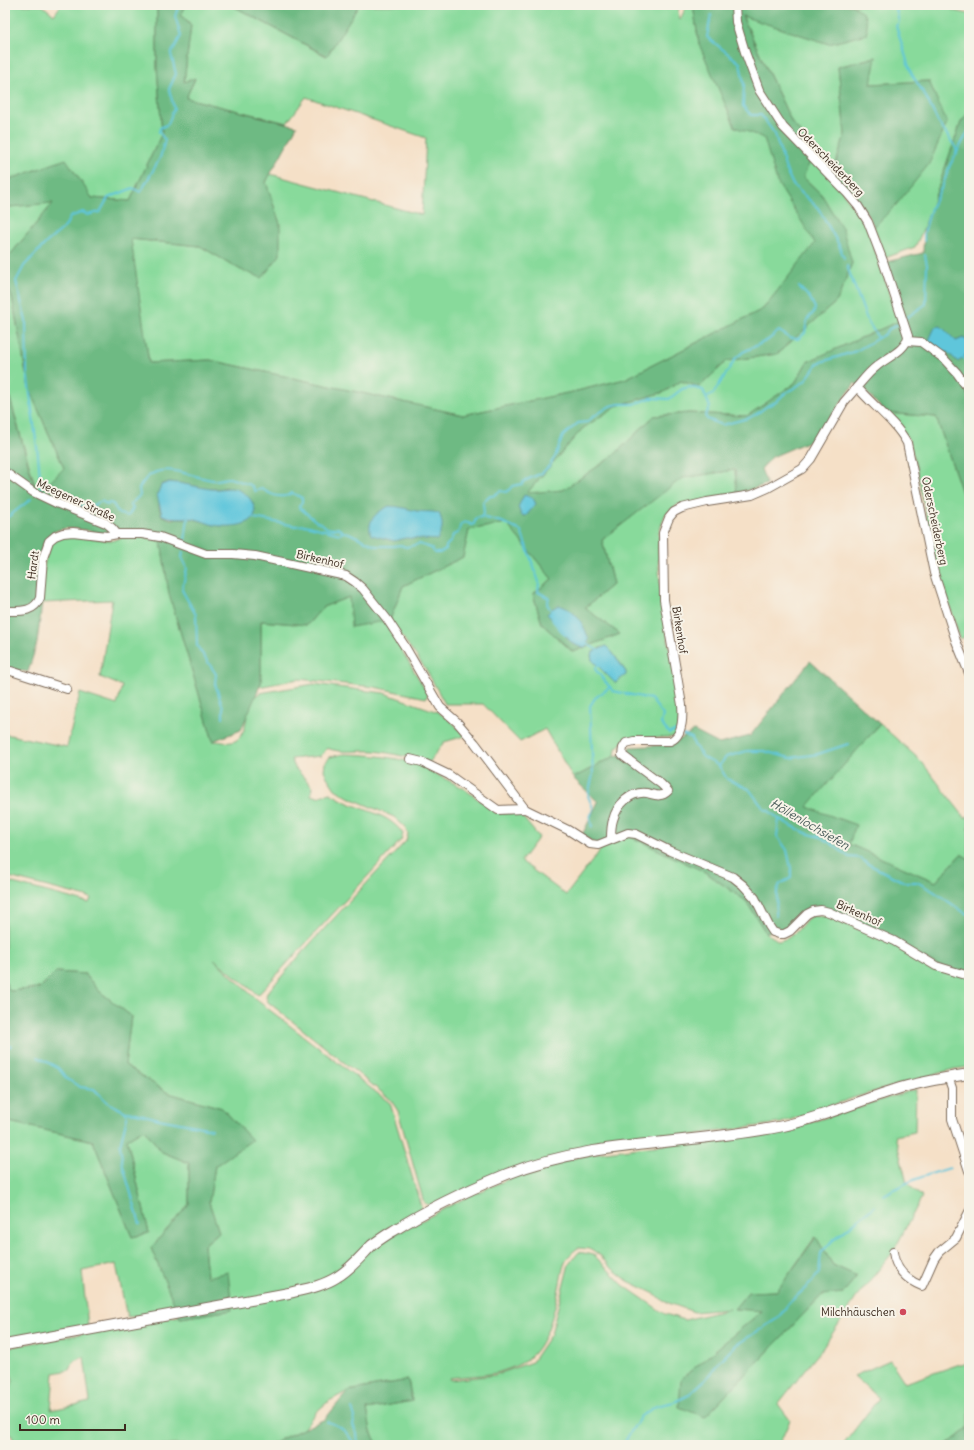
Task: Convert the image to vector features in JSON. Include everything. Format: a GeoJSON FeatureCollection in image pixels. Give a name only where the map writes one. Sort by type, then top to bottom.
{"type":"FeatureCollection","features":[{"type":"Feature","properties":{"kind":"street","name":"Oderscheiderberg"},"geometry":{"type":"LineString","coordinates":[[735,5],[736,22],[758,90],[783,127],[847,193],[858,206],[868,222],[883,261],[908,336],[908,341]]}},
{"type":"Feature","properties":{"kind":"street"},"geometry":{"type":"LineString","coordinates":[[857,387],[876,367],[901,349],[908,341],[920,342],[943,358],[957,373],[969,390]]}},
{"type":"Feature","properties":{"kind":"street","name":"Oderscheiderberg"},"geometry":{"type":"LineString","coordinates":[[857,387],[895,425],[907,444],[934,573],[956,641],[969,673]]}},
{"type":"Feature","properties":{"kind":"street","name":"Birkenhof"},"geometry":{"type":"LineString","coordinates":[[611,839],[613,819],[623,801],[629,796],[637,794],[646,793],[660,796],[668,791],[622,755],[623,748],[626,743],[634,741],[670,741],[675,739],[679,734],[683,712],[663,587],[663,533],[669,518],[674,512],[682,508],[707,502],[752,495],[798,472],[811,459],[844,402],[857,387]]}},
{"type":"Feature","properties":{"kind":"street","name":"Meegener Straße"},"geometry":{"type":"LineString","coordinates":[[5,472],[33,492],[106,523],[117,534]]}},
{"type":"Feature","properties":{"kind":"street","name":"Hardt"},"geometry":{"type":"LineString","coordinates":[[5,611],[28,610],[33,608],[38,603],[40,598],[45,551],[49,541],[55,536],[73,532],[107,536],[117,534]]}},
{"type":"Feature","properties":{"kind":"street","name":"Birkenhof"},"geometry":{"type":"LineString","coordinates":[[117,534],[142,534],[160,537],[206,554],[255,556],[346,576],[370,596],[404,645],[440,707],[457,722],[475,743],[525,809],[568,830],[590,844],[598,845],[628,833],[636,834],[670,851],[733,878],[744,885],[755,898],[773,932],[784,934],[790,931],[807,914],[813,911],[821,910],[894,940],[936,966],[969,976]]}},
{"type":"Feature","properties":{"kind":"street"},"geometry":{"type":"LineString","coordinates":[[5,671],[11,671],[67,688]]}},
{"type":"Feature","properties":{"kind":"street","name":"Birkenhof"},"geometry":{"type":"LineString","coordinates":[[410,759],[422,762],[449,775],[498,810],[525,809]]}},
{"type":"Feature","properties":{"kind":"street"},"geometry":{"type":"LineString","coordinates":[[5,1345],[320,1286],[338,1277],[383,1237],[423,1213],[492,1181],[538,1163],[606,1148],[642,1143],[741,1134],[786,1125],[896,1089],[948,1077],[969,1074]]}},
{"type":"Feature","properties":{"kind":"street"},"geometry":{"type":"LineString","coordinates":[[948,1077],[952,1088],[952,1118],[969,1171]]}},
{"type":"Feature","properties":{"kind":"street"},"geometry":{"type":"LineString","coordinates":[[893,1252],[896,1262],[903,1274],[914,1283],[922,1286],[934,1259],[939,1252],[956,1238],[969,1212]]}},
{"type":"Feature","properties":{"kind":"green space"},"geometry":{"type":"Polygon","coordinates":[[[5,5],[42,5],[54,15],[61,5],[159,5],[157,7],[157,67],[162,133],[130,201],[92,198],[65,160],[5,181],[5,5]]]}},
{"type":"Feature","properties":{"kind":"green space"},"geometry":{"type":"Polygon","coordinates":[[[159,5],[185,5],[181,14],[191,25],[184,82],[195,78],[186,98],[297,126],[266,182],[280,224],[280,255],[262,278],[241,270],[200,246],[131,239],[149,363],[210,360],[463,415],[577,391],[625,379],[763,309],[815,243],[777,182],[764,138],[735,127],[699,44],[693,5],[852,5],[860,10],[865,16],[867,34],[829,44],[742,16],[792,123],[816,149],[803,177],[822,195],[843,230],[852,263],[837,301],[777,354],[727,361],[699,387],[681,381],[664,392],[616,406],[582,429],[527,493],[563,490],[613,456],[654,416],[689,413],[747,416],[795,383],[807,362],[899,321],[886,262],[923,253],[924,228],[961,122],[969,112],[969,342],[963,338],[956,341],[929,340],[944,353],[947,352],[964,357],[969,350],[969,361],[966,375],[969,377],[969,513],[936,417],[886,413],[865,391],[855,383],[816,438],[772,457],[761,469],[767,484],[737,494],[735,470],[682,478],[602,540],[613,584],[585,608],[620,634],[573,652],[542,624],[533,594],[552,579],[506,523],[469,530],[463,557],[403,586],[390,620],[351,627],[349,597],[323,607],[307,625],[261,621],[261,683],[241,730],[213,741],[169,594],[161,541],[131,530],[101,533],[68,528],[53,532],[47,538],[40,557],[35,595],[42,603],[37,643],[28,672],[5,668],[5,381],[36,492],[45,487],[64,468],[29,389],[12,297],[5,281],[5,261],[53,203],[9,207],[5,196],[5,181],[66,159],[92,198],[130,201],[162,133],[157,67],[157,7],[159,5]],[[169,482],[161,485],[159,507],[162,516],[171,519],[194,519],[221,526],[227,487],[213,489],[169,482]]]}},
{"type":"Feature","properties":{"kind":"green space"},"geometry":{"type":"Polygon","coordinates":[[[185,5],[231,5],[326,56],[359,5],[680,5],[678,11],[680,20],[687,5],[693,5],[699,44],[765,138],[777,182],[816,243],[763,309],[625,379],[577,391],[463,415],[210,360],[149,363],[130,239],[200,246],[241,270],[280,224],[266,183],[270,174],[422,215],[426,138],[306,97],[287,123],[186,98],[195,79],[184,82],[191,25],[181,13],[185,5]]]}},
{"type":"Feature","properties":{"kind":"green space"},"geometry":{"type":"Polygon","coordinates":[[[231,5],[359,5],[327,56],[231,5]]]}},
{"type":"Feature","properties":{"kind":"green space"},"geometry":{"type":"Polygon","coordinates":[[[852,5],[948,5],[954,11],[969,14],[969,112],[961,122],[924,228],[915,247],[885,258],[874,227],[896,205],[929,81],[870,84],[875,57],[838,67],[845,134],[833,173],[844,194],[866,224],[899,321],[807,362],[795,383],[747,416],[689,413],[654,416],[613,456],[563,490],[526,494],[582,429],[616,406],[664,392],[681,381],[699,387],[727,361],[777,354],[837,301],[852,263],[822,195],[803,177],[816,149],[792,123],[742,15],[829,44],[866,29],[867,25],[861,11],[852,5]]]}},
{"type":"Feature","properties":{"kind":"green space"},"geometry":{"type":"Polygon","coordinates":[[[876,57],[871,84],[929,81],[947,123],[929,164],[896,205],[874,227],[861,205],[833,173],[845,134],[838,67],[876,57]]]}},
{"type":"Feature","properties":{"kind":"green space"},"geometry":{"type":"Polygon","coordinates":[[[5,196],[9,207],[54,202],[5,261],[5,196]]]}},
{"type":"Feature","properties":{"kind":"green space"},"geometry":{"type":"Polygon","coordinates":[[[5,281],[12,297],[29,389],[64,468],[45,487],[37,492],[5,381],[5,281]]]}},
{"type":"Feature","properties":{"kind":"green space"},"geometry":{"type":"Polygon","coordinates":[[[886,413],[936,417],[969,513],[969,635],[960,639],[935,559],[916,466],[909,440],[886,413]]]}},
{"type":"Feature","properties":{"kind":"green space"},"geometry":{"type":"Polygon","coordinates":[[[735,470],[737,494],[677,505],[665,515],[659,532],[658,551],[661,599],[680,708],[679,723],[675,737],[626,739],[616,748],[615,756],[573,778],[545,729],[520,742],[483,704],[445,704],[427,671],[390,620],[403,586],[463,557],[469,530],[506,523],[552,579],[533,594],[542,624],[573,652],[620,634],[585,608],[613,584],[602,540],[681,478],[735,470]],[[602,647],[593,652],[591,655],[592,660],[615,683],[626,672],[612,652],[602,647]]]}},
{"type":"Feature","properties":{"kind":"green space"},"geometry":{"type":"Polygon","coordinates":[[[67,534],[111,541],[123,537],[143,537],[161,541],[169,594],[213,741],[235,741],[242,735],[251,704],[255,697],[260,693],[314,684],[384,693],[438,712],[453,723],[465,736],[444,742],[429,763],[381,752],[338,751],[327,748],[321,756],[291,759],[295,768],[312,786],[311,795],[317,797],[330,793],[346,802],[378,814],[392,822],[398,828],[403,834],[401,840],[258,995],[214,959],[258,1001],[390,1103],[423,1213],[396,1234],[467,1197],[518,1175],[558,1162],[597,1153],[786,1130],[916,1089],[915,1132],[895,1136],[907,1183],[922,1197],[893,1252],[856,1298],[822,1349],[778,1404],[790,1420],[779,1445],[378,1445],[371,1432],[367,1409],[412,1401],[408,1380],[348,1391],[329,1401],[316,1412],[303,1429],[268,1445],[11,1445],[13,1438],[5,1425],[5,1403],[13,1381],[11,1374],[5,1365],[5,1348],[179,1316],[181,1318],[232,1310],[207,1277],[204,1245],[219,1232],[209,1202],[215,1166],[251,1140],[222,1108],[168,1093],[125,1065],[131,1016],[99,991],[85,974],[56,972],[40,988],[10,991],[5,982],[5,881],[89,903],[91,898],[5,876],[5,734],[67,747],[80,693],[117,705],[122,686],[100,677],[112,600],[42,603],[45,560],[51,544],[55,539],[59,536],[67,534]],[[815,1237],[777,1291],[748,1292],[735,1309],[763,1310],[681,1379],[705,1417],[822,1295],[843,1293],[857,1276],[833,1265],[815,1237]],[[578,1248],[569,1256],[564,1265],[555,1306],[549,1325],[541,1344],[535,1352],[522,1363],[496,1373],[449,1378],[450,1380],[495,1375],[532,1362],[551,1334],[569,1264],[579,1252],[594,1255],[623,1285],[665,1314],[685,1320],[730,1309],[694,1312],[663,1301],[657,1295],[628,1281],[609,1266],[601,1256],[591,1249],[578,1248]],[[84,1357],[74,1361],[70,1370],[54,1373],[51,1410],[90,1402],[84,1357]]]}},
{"type":"Feature","properties":{"kind":"green space"},"geometry":{"type":"Polygon","coordinates":[[[349,597],[384,621],[428,694],[426,698],[374,687],[298,679],[259,687],[261,683],[261,621],[307,625],[323,607],[349,597]]]}},
{"type":"Feature","properties":{"kind":"green space"},"geometry":{"type":"Polygon","coordinates":[[[810,661],[880,724],[807,807],[856,825],[849,844],[936,882],[961,854],[969,859],[969,976],[947,970],[829,912],[813,911],[790,931],[777,928],[766,933],[746,901],[705,872],[629,836],[602,848],[582,835],[598,802],[573,778],[615,756],[627,753],[630,747],[671,745],[694,731],[719,744],[750,736],[810,661]]]}},
{"type":"Feature","properties":{"kind":"green space"},"geometry":{"type":"Polygon","coordinates":[[[880,724],[921,761],[965,818],[969,816],[969,859],[961,854],[936,882],[848,844],[806,807],[880,724]]]}},
{"type":"Feature","properties":{"kind":"green space"},"geometry":{"type":"Polygon","coordinates":[[[344,754],[386,757],[427,767],[426,769],[463,788],[497,813],[519,813],[539,837],[521,861],[566,895],[602,848],[629,836],[705,872],[746,901],[766,933],[779,941],[788,938],[797,931],[807,919],[814,915],[826,916],[890,942],[920,962],[919,957],[969,976],[969,1067],[954,1069],[856,1097],[781,1123],[571,1151],[429,1205],[424,1203],[398,1111],[390,1099],[268,1002],[266,997],[267,993],[309,945],[406,841],[408,834],[405,827],[394,817],[348,797],[335,789],[324,770],[325,763],[330,757],[344,754]]]}},
{"type":"Feature","properties":{"kind":"green space"},"geometry":{"type":"Polygon","coordinates":[[[56,972],[85,974],[99,991],[131,1016],[125,1065],[168,1093],[222,1108],[252,1140],[215,1166],[209,1202],[219,1232],[204,1245],[207,1277],[228,1272],[232,1310],[180,1318],[151,1248],[189,1204],[189,1163],[162,1152],[144,1129],[127,1139],[149,1233],[132,1237],[93,1141],[5,1121],[5,982],[10,991],[40,988],[56,972]]]}},
{"type":"Feature","properties":{"kind":"green space"},"geometry":{"type":"Polygon","coordinates":[[[5,1121],[93,1141],[132,1237],[149,1233],[127,1139],[144,1129],[162,1152],[189,1163],[189,1204],[151,1248],[177,1310],[127,1317],[116,1264],[82,1271],[88,1326],[5,1342],[5,1121]]]}},
{"type":"Feature","properties":{"kind":"green space"},"geometry":{"type":"Polygon","coordinates":[[[816,1237],[833,1265],[857,1276],[843,1293],[822,1295],[705,1417],[679,1407],[681,1379],[762,1311],[734,1309],[748,1292],[777,1291],[816,1237]]]}},
{"type":"Feature","properties":{"kind":"green space"},"geometry":{"type":"Polygon","coordinates":[[[890,1360],[905,1383],[960,1364],[969,1363],[969,1427],[947,1445],[843,1445],[879,1398],[854,1376],[890,1360]]]}},
{"type":"Feature","properties":{"kind":"green space"},"geometry":{"type":"Polygon","coordinates":[[[408,1380],[412,1401],[367,1409],[371,1432],[378,1445],[268,1445],[325,1419],[348,1391],[408,1380]]]}},
{"type":"Feature","properties":{"kind":"green space"},"geometry":{"type":"Polygon","coordinates":[[[969,1427],[969,1445],[947,1445],[969,1427]]]}},
{"type":"Feature","properties":{"kind":"water"},"geometry":{"type":"Polygon","coordinates":[[[941,326],[956,341],[963,338],[969,342],[966,354],[958,362],[947,352],[944,353],[929,340],[935,327],[941,326]]]}},
{"type":"Feature","properties":{"kind":"water"},"geometry":{"type":"Polygon","coordinates":[[[169,482],[211,489],[237,489],[250,499],[255,510],[255,515],[248,522],[243,524],[218,526],[190,518],[162,515],[157,495],[161,485],[169,482]]]}},
{"type":"Feature","properties":{"kind":"water"},"geometry":{"type":"Polygon","coordinates":[[[524,495],[533,498],[536,504],[526,516],[521,515],[518,507],[524,495]]]}},
{"type":"Feature","properties":{"kind":"water"},"geometry":{"type":"Polygon","coordinates":[[[389,506],[439,513],[442,520],[442,527],[441,533],[437,540],[406,538],[394,541],[371,535],[371,521],[380,511],[389,506]]]}},
{"type":"Feature","properties":{"kind":"water"},"geometry":{"type":"Polygon","coordinates":[[[559,605],[570,610],[582,623],[589,640],[586,647],[577,646],[571,642],[547,614],[559,605]]]}},
{"type":"Feature","properties":{"kind":"water"},"geometry":{"type":"Polygon","coordinates":[[[606,646],[626,672],[626,675],[615,683],[592,660],[591,655],[593,652],[606,646]]]}},
{"type":"Feature","properties":{"kind":"waterway"},"geometry":{"type":"LineString","coordinates":[[41,488],[27,372],[26,321],[16,281],[24,266],[47,242],[65,227],[70,217],[83,212],[87,215],[100,212],[108,198],[133,188],[140,192],[143,188],[160,158],[165,140],[159,132],[160,128],[168,124],[174,108],[169,89],[176,74],[171,54],[181,36],[175,16],[179,5]]}},
{"type":"Feature","properties":{"kind":"waterway"},"geometry":{"type":"LineString","coordinates":[[895,5],[899,22],[896,26],[911,73],[926,97],[938,122],[956,148],[957,154]]}},
{"type":"Feature","properties":{"kind":"waterway"},"geometry":{"type":"LineString","coordinates":[[711,15],[707,37],[740,63],[744,84],[743,106],[751,115],[761,115],[775,134],[786,170],[793,185],[818,208],[838,243],[844,258]]}},
{"type":"Feature","properties":{"kind":"waterway"},"geometry":{"type":"LineString","coordinates":[[924,241],[924,233],[931,208],[943,185],[950,165],[969,130]]}},
{"type":"Feature","properties":{"kind":"waterway"},"geometry":{"type":"LineString","coordinates":[[906,318],[926,304],[927,265],[925,255]]}},
{"type":"Feature","properties":{"kind":"waterway"},"geometry":{"type":"LineString","coordinates":[[847,266],[867,320],[878,338]]}},
{"type":"Feature","properties":{"kind":"waterway"},"geometry":{"type":"LineString","coordinates":[[706,397],[713,394],[736,358],[743,352],[768,340],[779,331],[790,338],[798,339],[805,333],[807,320],[814,312],[815,308],[810,298],[799,287]]}},
{"type":"Feature","properties":{"kind":"waterway"},"geometry":{"type":"LineString","coordinates":[[54,496],[81,506],[90,506],[102,501],[107,505],[109,503],[113,504],[119,514],[128,516],[133,508],[130,505],[140,495],[139,489],[146,479],[154,473],[163,470],[213,480],[229,478],[251,485],[255,491],[262,489],[277,496],[284,496],[292,493],[302,498],[302,502],[299,506],[300,508],[317,522],[321,523],[327,528],[338,528],[343,532],[349,533],[376,546],[400,545],[406,547],[419,544],[431,548],[435,553],[440,553],[446,549],[446,546],[451,541],[453,535],[458,533],[461,524],[466,522],[472,525],[474,524],[476,518],[481,517],[484,513],[483,502],[489,496],[493,496],[500,491],[506,492],[512,486],[522,484],[524,481],[542,473],[555,457],[563,436],[578,423],[587,422],[610,406],[619,404],[634,404],[651,398],[669,399],[682,389],[689,387],[703,390],[710,407],[705,416],[707,419],[722,425],[749,418],[776,402],[783,395],[805,381],[818,363],[856,351],[897,325]]}},
{"type":"Feature","properties":{"kind":"waterway"},"geometry":{"type":"LineString","coordinates":[[963,357],[968,364]]}},
{"type":"Feature","properties":{"kind":"waterway"},"geometry":{"type":"LineString","coordinates":[[5,517],[8,517],[31,499]]}},
{"type":"Feature","properties":{"kind":"waterway","name":"Höllenlochsiefen"},"geometry":{"type":"LineString","coordinates":[[481,517],[502,522],[521,531],[539,582],[538,592],[549,598],[547,604],[552,612]]}},
{"type":"Feature","properties":{"kind":"waterway"},"geometry":{"type":"LineString","coordinates":[[185,540],[188,518]]}},
{"type":"Feature","properties":{"kind":"waterway"},"geometry":{"type":"LineString","coordinates":[[254,518],[296,526],[305,525],[340,534],[343,532]]}},
{"type":"Feature","properties":{"kind":"waterway"},"geometry":{"type":"LineString","coordinates":[[183,551],[182,558],[187,568],[182,590],[196,615],[197,646],[216,674],[215,684],[223,707],[223,718]]}},
{"type":"Feature","properties":{"kind":"waterway","name":"Höllenlochsiefen"},"geometry":{"type":"LineString","coordinates":[[552,618],[565,635]]}},
{"type":"Feature","properties":{"kind":"waterway","name":"Höllenlochsiefen"},"geometry":{"type":"LineString","coordinates":[[585,643],[599,651]]}},
{"type":"Feature","properties":{"kind":"waterway","name":"Höllenlochsiefen"},"geometry":{"type":"LineString","coordinates":[[598,665],[595,669],[613,691],[651,699],[663,715],[661,724],[669,733],[675,731]]}},
{"type":"Feature","properties":{"kind":"waterway"},"geometry":{"type":"LineString","coordinates":[[592,827],[590,818],[593,808],[588,796],[593,774],[590,706],[595,698],[610,687]]}},
{"type":"Feature","properties":{"kind":"waterway","name":"Höllenlochsiefen"},"geometry":{"type":"LineString","coordinates":[[683,735],[692,738],[694,745],[703,757],[719,766],[727,779],[749,789],[764,809],[779,819],[806,833],[820,837],[849,857],[860,858],[868,864],[904,882],[917,882],[965,913],[969,914]]}},
{"type":"Feature","properties":{"kind":"waterway"},"geometry":{"type":"LineString","coordinates":[[719,766],[726,757],[747,751],[764,751],[790,758],[818,754],[848,744]]}},
{"type":"Feature","properties":{"kind":"waterway"},"geometry":{"type":"LineString","coordinates":[[776,916],[777,891],[780,884],[791,878],[791,868],[787,850],[777,836],[779,819]]}},
{"type":"Feature","properties":{"kind":"waterway"},"geometry":{"type":"LineString","coordinates":[[5,1046],[11,1046]]}},
{"type":"Feature","properties":{"kind":"waterway"},"geometry":{"type":"LineString","coordinates":[[38,1057],[58,1068],[67,1079],[80,1087],[94,1089],[107,1102],[126,1112],[212,1129]]}},
{"type":"Feature","properties":{"kind":"waterway"},"geometry":{"type":"LineString","coordinates":[[126,1113],[127,1117],[120,1145],[123,1166],[140,1224]]}},
{"type":"Feature","properties":{"kind":"waterway"},"geometry":{"type":"LineString","coordinates":[[884,1195],[916,1179],[950,1168]]}},
{"type":"Feature","properties":{"kind":"waterway"},"geometry":{"type":"LineString","coordinates":[[621,1445],[641,1416],[656,1406],[674,1402],[687,1396],[705,1380],[720,1361],[736,1345],[778,1318],[789,1303],[811,1283],[819,1273],[821,1253],[832,1241],[875,1206]]}},
{"type":"Feature","properties":{"kind":"waterway"},"geometry":{"type":"LineString","coordinates":[[352,1409],[355,1417],[353,1425],[357,1434],[358,1445]]}},
{"type":"Feature","properties":{"kind":"waterway"},"geometry":{"type":"LineString","coordinates":[[327,1422],[343,1430],[353,1443],[357,1445]]}},
{"type":"Feature","properties":{"kind":"waterway"},"geometry":{"type":"LineString","coordinates":[[964,1445],[969,1443]]}},
{"type":"Feature","properties":{"kind":"place","name":"Milchhäuschen"},"geometry":{"type":"Point","coordinates":[903,1312]}}]}
